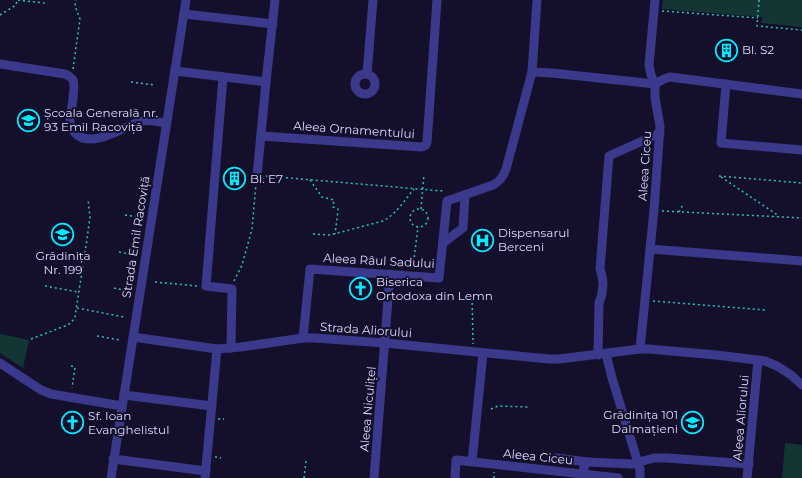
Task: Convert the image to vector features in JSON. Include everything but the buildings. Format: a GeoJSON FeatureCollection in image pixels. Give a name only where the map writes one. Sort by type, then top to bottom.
{"type":"FeatureCollection","features":[{"type":"Feature","properties":{"kind":"street","name":"Strada Emil Racoviță"},"geometry":{"type":"LineString","coordinates":[[110,478],[186,0]]}},
{"type":"Feature","properties":{"kind":"street"},"geometry":{"type":"LineString","coordinates":[[257,176],[275,0]]}},
{"type":"Feature","properties":{"kind":"street"},"geometry":{"type":"LineString","coordinates":[[367,74],[373,0]]}},
{"type":"Feature","properties":{"kind":"street","name":"Aleea Ornamentului"},"geometry":{"type":"LineString","coordinates":[[261,136],[422,147],[426,145],[437,0]]}},
{"type":"Feature","properties":{"kind":"street"},"geometry":{"type":"LineString","coordinates":[[447,202],[493,185],[500,181],[504,176],[532,72],[537,0]]}},
{"type":"Feature","properties":{"kind":"street","name":"Aleea Ciceu"},"geometry":{"type":"LineString","coordinates":[[640,349],[660,134],[660,120],[655,98],[655,84],[649,65],[655,0]]}},
{"type":"Feature","properties":{"kind":"street"},"geometry":{"type":"LineString","coordinates":[[184,14],[272,24]]}},
{"type":"Feature","properties":{"kind":"street"},"geometry":{"type":"LineString","coordinates":[[0,64],[65,74],[72,79],[74,86],[70,124],[73,130],[80,137],[89,139],[100,138],[130,125],[145,121],[166,123]]}},
{"type":"Feature","properties":{"kind":"street"},"geometry":{"type":"LineString","coordinates":[[175,71],[266,82]]}},
{"type":"Feature","properties":{"kind":"street"},"geometry":{"type":"LineString","coordinates":[[532,72],[552,72],[655,84],[670,77],[802,94]]}},
{"type":"Feature","properties":{"kind":"street"},"geometry":{"type":"LineString","coordinates":[[222,77],[206,286],[232,289],[231,348]]}},
{"type":"Feature","properties":{"kind":"street"},"geometry":{"type":"LineString","coordinates":[[726,84],[721,143],[802,150]]}},
{"type":"Feature","properties":{"kind":"street"},"geometry":{"type":"LineString","coordinates":[[640,478],[640,469],[612,378],[602,354],[599,303],[603,283],[600,269],[609,156],[660,134]]}},
{"type":"Feature","properties":{"kind":"street"},"geometry":{"type":"LineString","coordinates":[[443,243],[462,228],[465,195]]}},
{"type":"Feature","properties":{"kind":"street","name":"Aleea Râul Sadului"},"geometry":{"type":"LineString","coordinates":[[303,338],[310,269],[439,278],[447,202]]}},
{"type":"Feature","properties":{"kind":"street"},"geometry":{"type":"LineString","coordinates":[[650,249],[802,261]]}},
{"type":"Feature","properties":{"kind":"street","name":"Aleea Niculițel"},"geometry":{"type":"LineString","coordinates":[[374,478],[390,274]]}},
{"type":"Feature","properties":{"kind":"street","name":"Strada Aliorului"},"geometry":{"type":"LineString","coordinates":[[133,337],[217,349],[303,338],[315,338],[559,359],[640,349]]}},
{"type":"Feature","properties":{"kind":"street"},"geometry":{"type":"LineString","coordinates":[[114,459],[205,474],[217,349]]}},
{"type":"Feature","properties":{"kind":"street","name":"Aleea Aliorului"},"geometry":{"type":"LineString","coordinates":[[640,349],[716,355],[765,361],[777,366],[791,375],[802,385]]}},
{"type":"Feature","properties":{"kind":"street"},"geometry":{"type":"LineString","coordinates":[[472,462],[483,352]]}},
{"type":"Feature","properties":{"kind":"street","name":"Aleea Aliorului"},"geometry":{"type":"LineString","coordinates":[[747,478],[758,360]]}},
{"type":"Feature","properties":{"kind":"street"},"geometry":{"type":"LineString","coordinates":[[0,363],[45,392],[71,398],[122,406]]}},
{"type":"Feature","properties":{"kind":"street"},"geometry":{"type":"LineString","coordinates":[[124,395],[212,406]]}},
{"type":"Feature","properties":{"kind":"street"},"geometry":{"type":"LineString","coordinates":[[556,458],[587,462],[624,464],[638,463],[654,458],[667,458],[749,464]]}},
{"type":"Feature","properties":{"kind":"street","name":"Aleea Ciceu"},"geometry":{"type":"LineString","coordinates":[[455,478],[456,460],[618,478]]}},
{"type":"Feature","properties":{"kind":"street"},"geometry":{"type":"LineString","coordinates":[[583,474],[584,467],[587,462]]}},
{"type":"Feature","properties":{"kind":"path"},"geometry":{"type":"LineString","coordinates":[[0,16],[16,5],[17,0],[44,3],[45,0]]}},
{"type":"Feature","properties":{"kind":"path"},"geometry":{"type":"LineString","coordinates":[[72,79],[80,19],[75,6],[76,0]]}},
{"type":"Feature","properties":{"kind":"path"},"geometry":{"type":"LineString","coordinates":[[759,0],[757,26],[802,30]]}},
{"type":"Feature","properties":{"kind":"path"},"geometry":{"type":"LineString","coordinates":[[654,10],[758,18]]}},
{"type":"Feature","properties":{"kind":"path"},"geometry":{"type":"LineString","coordinates":[[131,82],[154,85]]}},
{"type":"Feature","properties":{"kind":"path"},"geometry":{"type":"LineString","coordinates":[[421,209],[424,174]]}},
{"type":"Feature","properties":{"kind":"path"},"geometry":{"type":"LineString","coordinates":[[232,289],[234,279],[242,264],[252,228],[257,176],[442,191],[447,202]]}},
{"type":"Feature","properties":{"kind":"path"},"geometry":{"type":"LineString","coordinates":[[780,218],[719,176],[802,183]]}},
{"type":"Feature","properties":{"kind":"path"},"geometry":{"type":"LineString","coordinates":[[310,180],[322,197],[334,200],[333,207],[338,209],[336,234]]}},
{"type":"Feature","properties":{"kind":"path"},"geometry":{"type":"LineString","coordinates":[[313,234],[336,234],[387,219],[396,211],[414,189]]}},
{"type":"Feature","properties":{"kind":"path"},"geometry":{"type":"LineString","coordinates":[[31,339],[71,323],[75,317],[90,217],[88,199]]}},
{"type":"Feature","properties":{"kind":"path"},"geometry":{"type":"LineString","coordinates":[[679,212],[684,203]]}},
{"type":"Feature","properties":{"kind":"path"},"geometry":{"type":"LineString","coordinates":[[415,209],[421,209],[426,212],[428,218],[424,226],[418,227],[410,222],[410,216],[415,209]]}},
{"type":"Feature","properties":{"kind":"path"},"geometry":{"type":"LineString","coordinates":[[654,210],[802,218]]}},
{"type":"Feature","properties":{"kind":"path"},"geometry":{"type":"LineString","coordinates":[[125,215],[140,217]]}},
{"type":"Feature","properties":{"kind":"path"},"geometry":{"type":"LineString","coordinates":[[412,276],[418,227]]}},
{"type":"Feature","properties":{"kind":"path"},"geometry":{"type":"LineString","coordinates":[[120,252],[134,254]]}},
{"type":"Feature","properties":{"kind":"path"},"geometry":{"type":"LineString","coordinates":[[155,282],[206,286]]}},
{"type":"Feature","properties":{"kind":"path"},"geometry":{"type":"LineString","coordinates":[[45,286],[79,292]]}},
{"type":"Feature","properties":{"kind":"path"},"geometry":{"type":"LineString","coordinates":[[114,288],[128,291]]}},
{"type":"Feature","properties":{"kind":"path"},"geometry":{"type":"LineString","coordinates":[[472,293],[473,351]]}},
{"type":"Feature","properties":{"kind":"path"},"geometry":{"type":"LineString","coordinates":[[645,300],[764,310]]}},
{"type":"Feature","properties":{"kind":"path"},"geometry":{"type":"LineString","coordinates":[[77,308],[124,317]]}},
{"type":"Feature","properties":{"kind":"path"},"geometry":{"type":"LineString","coordinates":[[97,336],[120,340]]}},
{"type":"Feature","properties":{"kind":"path"},"geometry":{"type":"LineString","coordinates":[[71,366],[75,367],[71,398]]}},
{"type":"Feature","properties":{"kind":"path"},"geometry":{"type":"LineString","coordinates":[[491,409],[498,406],[529,407]]}},
{"type":"Feature","properties":{"kind":"path"},"geometry":{"type":"LineString","coordinates":[[304,478],[306,461]]}},
{"type":"Feature","properties":{"kind":"green space"},"geometry":{"type":"Polygon","coordinates":[[[663,0],[802,0],[802,27],[761,23],[763,17],[662,9],[663,0]]]}},
{"type":"Feature","properties":{"kind":"green space"},"geometry":{"type":"Polygon","coordinates":[[[0,334],[29,340],[23,368],[0,353],[0,334]]]}},
{"type":"Feature","properties":{"kind":"green space"},"geometry":{"type":"Polygon","coordinates":[[[785,443],[802,445],[802,478],[782,478],[785,443]]]}},
{"type":"Feature","properties":{"kind":"place","name":"Bl. S2"},"geometry":{"type":"Point","coordinates":[727,50]}},
{"type":"Feature","properties":{"kind":"place","name":"Școala Generală nr. 93 Emil Racoviță"},"geometry":{"type":"Point","coordinates":[29,120]}},
{"type":"Feature","properties":{"kind":"place","name":"Bl. E7"},"geometry":{"type":"Point","coordinates":[234,179]}},
{"type":"Feature","properties":{"kind":"place","name":"Grădinița Nr. 199"},"geometry":{"type":"Point","coordinates":[63,235]}},
{"type":"Feature","properties":{"kind":"place","name":"Dispensarul Berceni"},"geometry":{"type":"Point","coordinates":[482,240]}},
{"type":"Feature","properties":{"kind":"place","name":"Biserica Ortodoxa din Lemn"},"geometry":{"type":"Point","coordinates":[361,289]}},
{"type":"Feature","properties":{"kind":"place","name":"Grădinița 101 Dalmațieni"},"geometry":{"type":"Point","coordinates":[693,422]}},
{"type":"Feature","properties":{"kind":"place","name":"Sf. Ioan Evanghelistul"},"geometry":{"type":"Point","coordinates":[72,423]}}]}
